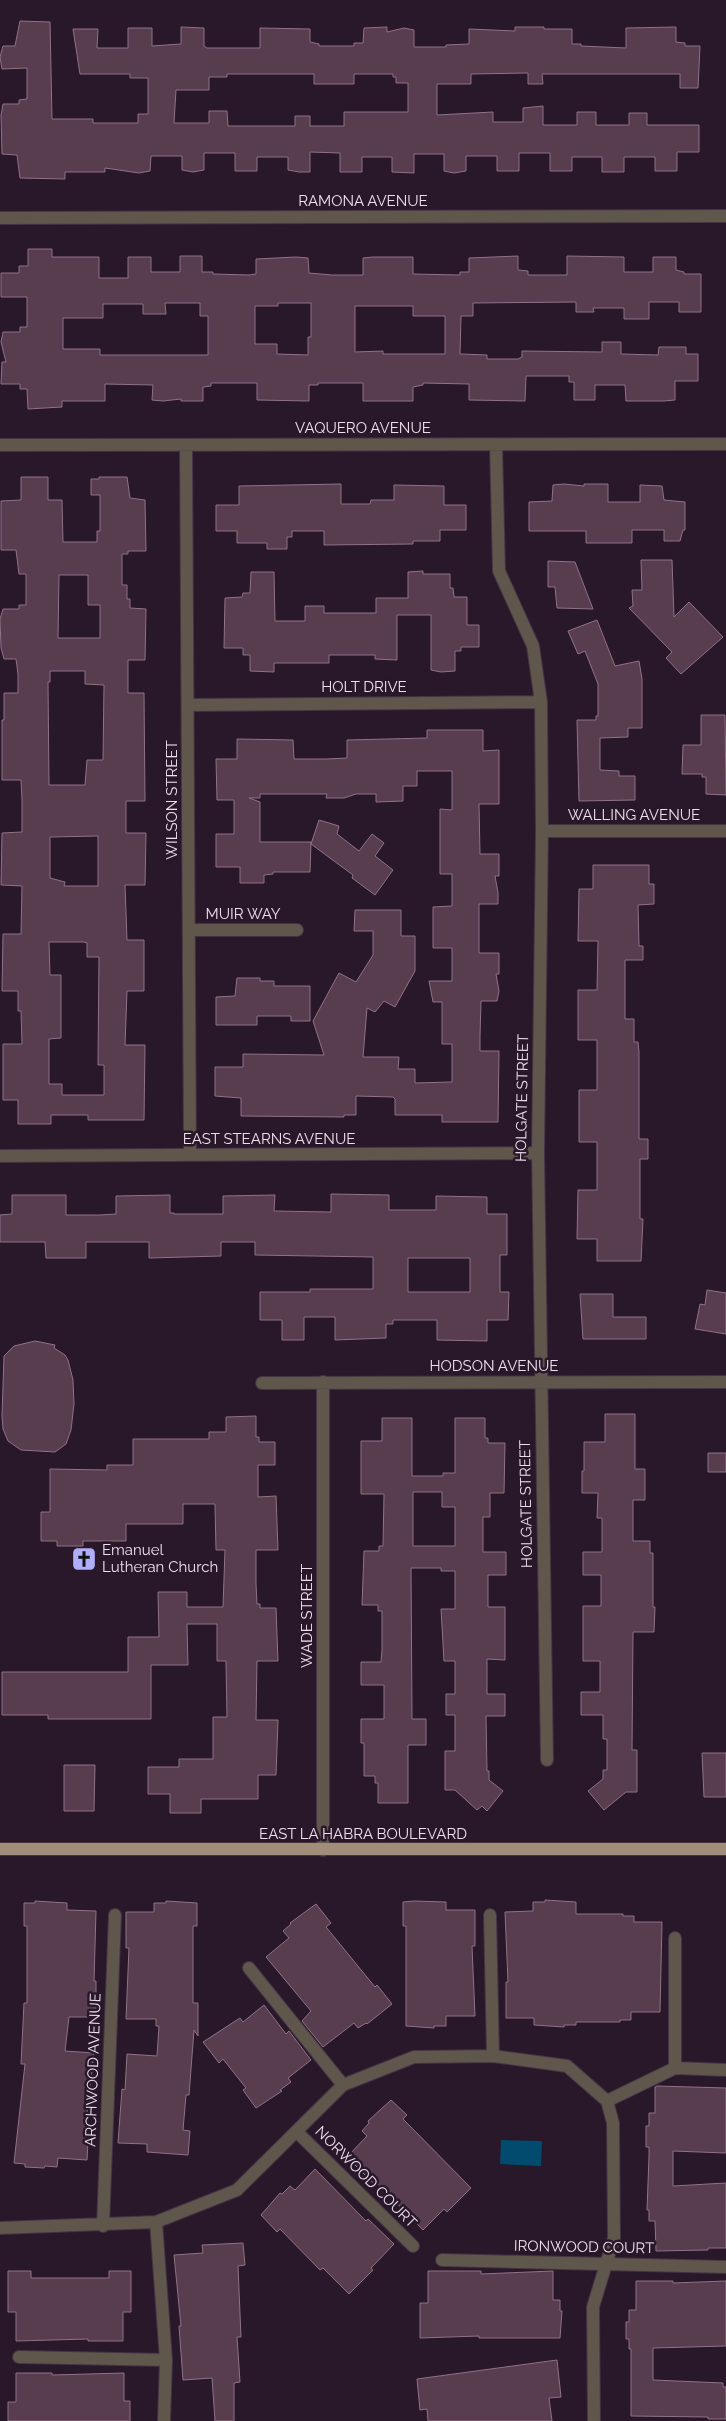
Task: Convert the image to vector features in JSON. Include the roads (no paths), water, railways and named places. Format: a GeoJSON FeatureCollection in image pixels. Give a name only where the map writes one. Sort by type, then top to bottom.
{"type":"FeatureCollection","features":[{"type":"Feature","properties":{"kind":"main road","name":"EAST LA HABRA BOULEVARD"},"geometry":{"type":"LineString","coordinates":[[0,1849],[726,1849]]}},
{"type":"Feature","properties":{"kind":"street","name":"RAMONA AVENUE"},"geometry":{"type":"LineString","coordinates":[[0,218],[726,216]]}},
{"type":"Feature","properties":{"kind":"street","name":"HOLGATE STREET"},"geometry":{"type":"LineString","coordinates":[[496,444],[499,571],[533,646],[541,702],[542,831],[538,1153],[547,1760]]}},
{"type":"Feature","properties":{"kind":"street","name":"VAQUERO AVENUE"},"geometry":{"type":"LineString","coordinates":[[0,445],[726,444]]}},
{"type":"Feature","properties":{"kind":"street","name":"WILSON STREET"},"geometry":{"type":"LineString","coordinates":[[186,445],[190,1155]]}},
{"type":"Feature","properties":{"kind":"street","name":"HOLT DRIVE"},"geometry":{"type":"LineString","coordinates":[[188,705],[541,702]]}},
{"type":"Feature","properties":{"kind":"street","name":"WALLING AVENUE"},"geometry":{"type":"LineString","coordinates":[[542,831],[726,831]]}},
{"type":"Feature","properties":{"kind":"street","name":"MUIR WAY"},"geometry":{"type":"LineString","coordinates":[[189,930],[297,930]]}},
{"type":"Feature","properties":{"kind":"street","name":"EAST STEARNS AVENUE"},"geometry":{"type":"LineString","coordinates":[[0,1156],[538,1153]]}},
{"type":"Feature","properties":{"kind":"street","name":"HODSON AVENUE"},"geometry":{"type":"LineString","coordinates":[[262,1382],[726,1382]]}},
{"type":"Feature","properties":{"kind":"street","name":"WADE STREET"},"geometry":{"type":"LineString","coordinates":[[323,1382],[323,1850]]}},
{"type":"Feature","properties":{"kind":"street","name":"ARCHWOOD AVENUE"},"geometry":{"type":"LineString","coordinates":[[103,2226],[114,1915]]}},
{"type":"Feature","properties":{"kind":"street"},"geometry":{"type":"LineString","coordinates":[[490,1915],[493,2056]]}},
{"type":"Feature","properties":{"kind":"street"},"geometry":{"type":"LineString","coordinates":[[675,1938],[675,2068]]}},
{"type":"Feature","properties":{"kind":"street"},"geometry":{"type":"LineString","coordinates":[[248,1968],[343,2085]]}},
{"type":"Feature","properties":{"kind":"street"},"geometry":{"type":"LineString","coordinates":[[0,2228],[103,2226],[156,2222],[237,2190],[343,2085],[414,2057],[493,2056],[567,2066],[606,2101],[614,2123],[614,2238],[593,2306],[594,2421]]}},
{"type":"Feature","properties":{"kind":"street"},"geometry":{"type":"LineString","coordinates":[[606,2101],[675,2068],[726,2070]]}},
{"type":"Feature","properties":{"kind":"street","name":"NORWOOD COURT"},"geometry":{"type":"LineString","coordinates":[[297,2132],[413,2246]]}},
{"type":"Feature","properties":{"kind":"street"},"geometry":{"type":"LineString","coordinates":[[156,2222],[166,2360],[164,2421]]}},
{"type":"Feature","properties":{"kind":"street","name":"IRONWOOD COURT"},"geometry":{"type":"LineString","coordinates":[[442,2260],[726,2267]]}},
{"type":"Feature","properties":{"kind":"street"},"geometry":{"type":"LineString","coordinates":[[19,2357],[166,2360]]}},
{"type":"Feature","properties":{"kind":"water"},"geometry":{"type":"Polygon","coordinates":[[[501,2140],[542,2141],[541,2166],[500,2164],[501,2140]]]}},
{"type":"Feature","properties":{"kind":"place","name":"Emanuel Lutheran Church"},"geometry":{"type":"Point","coordinates":[84,1559]}}]}
